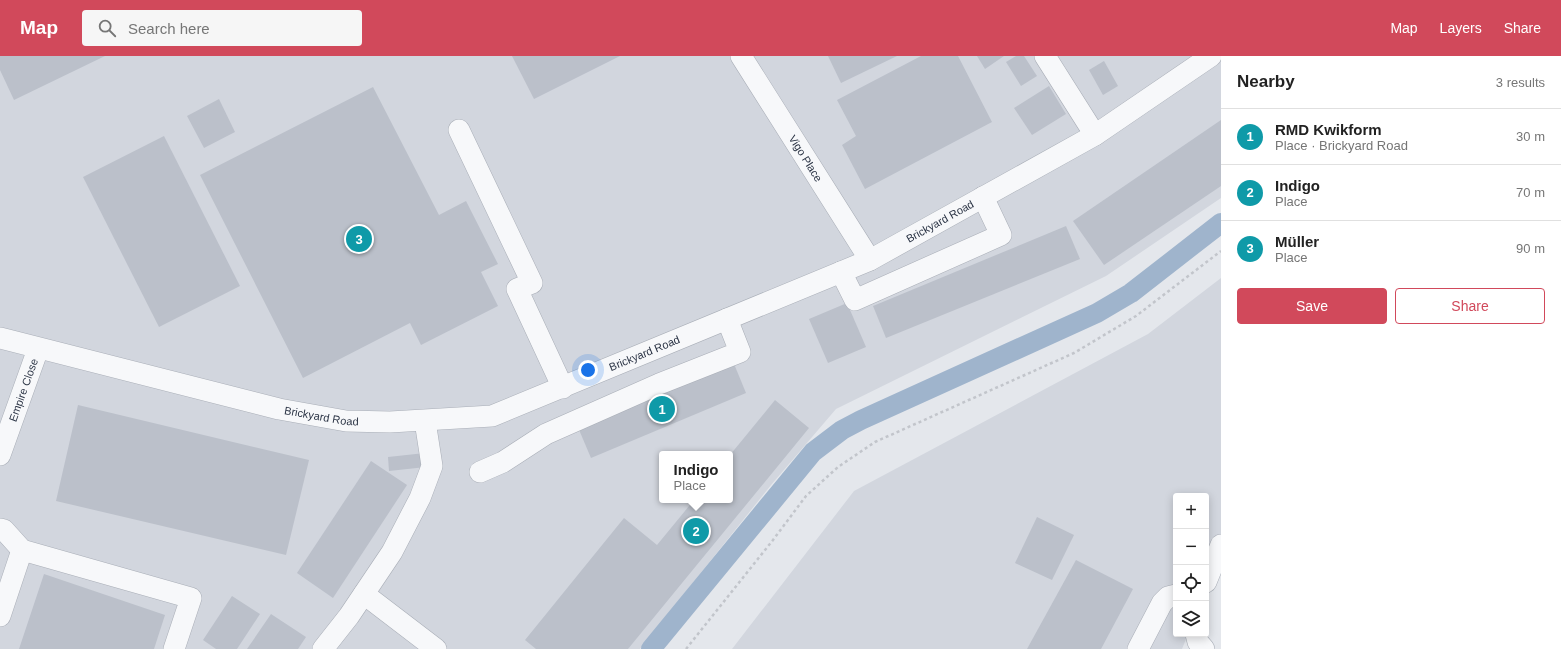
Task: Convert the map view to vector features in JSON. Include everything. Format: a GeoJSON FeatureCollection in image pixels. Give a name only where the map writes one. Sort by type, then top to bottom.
{"type":"FeatureCollection","features":[{"type":"Feature","properties":{"kind":"street","name":"Vigo Place"},"geometry":{"type":"LineString","coordinates":[[741,56],[870,260]]}},
{"type":"Feature","properties":{"kind":"street"},"geometry":{"type":"LineString","coordinates":[[1045,56],[1095,135]]}},
{"type":"Feature","properties":{"kind":"street","name":"Brickyard Road"},"geometry":{"type":"LineString","coordinates":[[0,338],[279,409],[339,420],[390,422],[492,416],[563,388],[870,260],[1095,135],[1212,56]]}},
{"type":"Feature","properties":{"kind":"street"},"geometry":{"type":"LineString","coordinates":[[459,130],[532,283],[517,289],[563,388]]}},
{"type":"Feature","properties":{"kind":"street"},"geometry":{"type":"LineString","coordinates":[[841,272],[855,300],[1001,235],[982,197]]}},
{"type":"Feature","properties":{"kind":"street"},"geometry":{"type":"LineString","coordinates":[[480,472],[503,462],[546,434],[659,384],[740,352],[727,319]]}},
{"type":"Feature","properties":{"kind":"street","name":"Empire Close"},"geometry":{"type":"LineString","coordinates":[[0,455],[38,348]]}},
{"type":"Feature","properties":{"kind":"street"},"geometry":{"type":"LineString","coordinates":[[323,649],[349,616],[392,552],[420,498],[432,466],[425,421]]}},
{"type":"Feature","properties":{"kind":"street"},"geometry":{"type":"LineString","coordinates":[[0,529],[4,530],[22,550],[191,598],[174,649]]}},
{"type":"Feature","properties":{"kind":"street"},"geometry":{"type":"LineString","coordinates":[[1209,575],[1221,546]]}},
{"type":"Feature","properties":{"kind":"street"},"geometry":{"type":"LineString","coordinates":[[0,616],[22,550]]}},
{"type":"Feature","properties":{"kind":"street"},"geometry":{"type":"LineString","coordinates":[[364,594],[431,648]]}},
{"type":"Feature","properties":{"kind":"street"},"geometry":{"type":"LineString","coordinates":[[1138,649],[1162,603],[1168,597],[1173,596]]}},
{"type":"Feature","properties":{"kind":"street"},"geometry":{"type":"LineString","coordinates":[[1197,637],[1198,642],[1204,649]]}},
{"type":"Feature","properties":{"kind":"path"},"geometry":{"type":"LineString","coordinates":[[686,649],[806,496],[838,467],[875,442],[1074,353],[1136,316],[1221,251]]}},
{"type":"Feature","properties":{"kind":"shaded area"},"geometry":{"type":"Polygon","coordinates":[[[0,56],[1221,56],[1221,198],[1106,276],[836,409],[771,485],[640,649],[0,649],[0,56]]]}},
{"type":"Feature","properties":{"kind":"shaded area"},"geometry":{"type":"Polygon","coordinates":[[[1221,278],[1221,557],[1209,586],[1209,493],[1173,493],[1173,637],[1187,637],[1182,649],[732,649],[854,491],[1148,334],[1221,278]]]}},
{"type":"Feature","properties":{"kind":"building"},"geometry":{"type":"Polygon","coordinates":[[[0,56],[105,56],[14,100],[0,70],[0,56]]]}},
{"type":"Feature","properties":{"kind":"building"},"geometry":{"type":"Polygon","coordinates":[[[512,56],[620,56],[534,99],[512,56]]]}},
{"type":"Feature","properties":{"kind":"building"},"geometry":{"type":"Polygon","coordinates":[[[828,56],[897,56],[841,83],[828,56]]]}},
{"type":"Feature","properties":{"kind":"building"},"geometry":{"type":"Polygon","coordinates":[[[921,56],[958,56],[992,122],[865,189],[842,145],[856,136],[837,100],[921,56]]]}},
{"type":"Feature","properties":{"kind":"building"},"geometry":{"type":"Polygon","coordinates":[[[977,56],[1004,56],[985,69],[977,56]]]}},
{"type":"Feature","properties":{"kind":"building"},"geometry":{"type":"Polygon","coordinates":[[[1016,56],[1024,56],[1037,76],[1021,86],[1006,62],[1016,56]]]}},
{"type":"Feature","properties":{"kind":"building"},"geometry":{"type":"Polygon","coordinates":[[[1104,61],[1118,86],[1103,95],[1089,70],[1104,61]]]}},
{"type":"Feature","properties":{"kind":"building"},"geometry":{"type":"Polygon","coordinates":[[[1049,86],[1066,114],[1032,135],[1014,108],[1049,86]]]}},
{"type":"Feature","properties":{"kind":"building"},"geometry":{"type":"Polygon","coordinates":[[[373,87],[439,215],[466,201],[498,264],[481,272],[498,306],[421,345],[410,323],[303,378],[200,175],[373,87]]]}},
{"type":"Feature","properties":{"kind":"building"},"geometry":{"type":"Polygon","coordinates":[[[219,99],[235,132],[204,148],[187,116],[219,99]]]}},
{"type":"Feature","properties":{"kind":"building"},"geometry":{"type":"Polygon","coordinates":[[[1221,120],[1221,186],[1104,265],[1073,221],[1221,120]]]}},
{"type":"Feature","properties":{"kind":"building"},"geometry":{"type":"Polygon","coordinates":[[[164,136],[240,286],[159,327],[83,177],[164,136]]]}},
{"type":"Feature","properties":{"kind":"building"},"geometry":{"type":"Polygon","coordinates":[[[1066,226],[1080,259],[886,338],[873,306],[1066,226]]]}},
{"type":"Feature","properties":{"kind":"building"},"geometry":{"type":"Polygon","coordinates":[[[847,303],[866,347],[828,363],[809,319],[847,303]]]}},
{"type":"Feature","properties":{"kind":"building"},"geometry":{"type":"Polygon","coordinates":[[[732,359],[746,393],[591,458],[577,425],[732,359]]]}},
{"type":"Feature","properties":{"kind":"building"},"geometry":{"type":"Polygon","coordinates":[[[775,400],[809,428],[628,649],[536,649],[525,640],[624,518],[657,545],[692,503],[733,503],[733,451],[775,400]]]}},
{"type":"Feature","properties":{"kind":"building"},"geometry":{"type":"Polygon","coordinates":[[[78,405],[309,460],[286,555],[56,501],[78,405]]]}},
{"type":"Feature","properties":{"kind":"building"},"geometry":{"type":"Polygon","coordinates":[[[425,453],[426,467],[389,471],[388,457],[425,453]]]}},
{"type":"Feature","properties":{"kind":"building"},"geometry":{"type":"Polygon","coordinates":[[[371,461],[407,485],[333,598],[297,573],[371,461]]]}},
{"type":"Feature","properties":{"kind":"building"},"geometry":{"type":"Polygon","coordinates":[[[1037,517],[1074,535],[1052,580],[1015,563],[1037,517]]]}},
{"type":"Feature","properties":{"kind":"building"},"geometry":{"type":"Polygon","coordinates":[[[1076,560],[1133,589],[1101,649],[1027,649],[1076,560]]]}},
{"type":"Feature","properties":{"kind":"building"},"geometry":{"type":"Polygon","coordinates":[[[44,574],[165,615],[154,649],[19,649],[44,574]]]}},
{"type":"Feature","properties":{"kind":"building"},"geometry":{"type":"Polygon","coordinates":[[[232,596],[260,614],[237,649],[216,649],[203,640],[232,596]]]}},
{"type":"Feature","properties":{"kind":"building"},"geometry":{"type":"Polygon","coordinates":[[[271,614],[306,637],[298,649],[247,649],[271,614]]]}},
{"type":"Feature","properties":{"kind":"waterway"},"geometry":{"type":"LineString","coordinates":[[651,649],[813,452],[842,430],[1097,313],[1131,293],[1221,223]]}},
{"type":"Feature","properties":{"kind":"place","name":"Müller"},"geometry":{"type":"Point","coordinates":[359,239]}},
{"type":"Feature","properties":{"kind":"place","name":"RMD Kwikform"},"geometry":{"type":"Point","coordinates":[662,409]}},
{"type":"Feature","properties":{"kind":"place","name":"Indigo"},"geometry":{"type":"Point","coordinates":[696,531]}}]}
